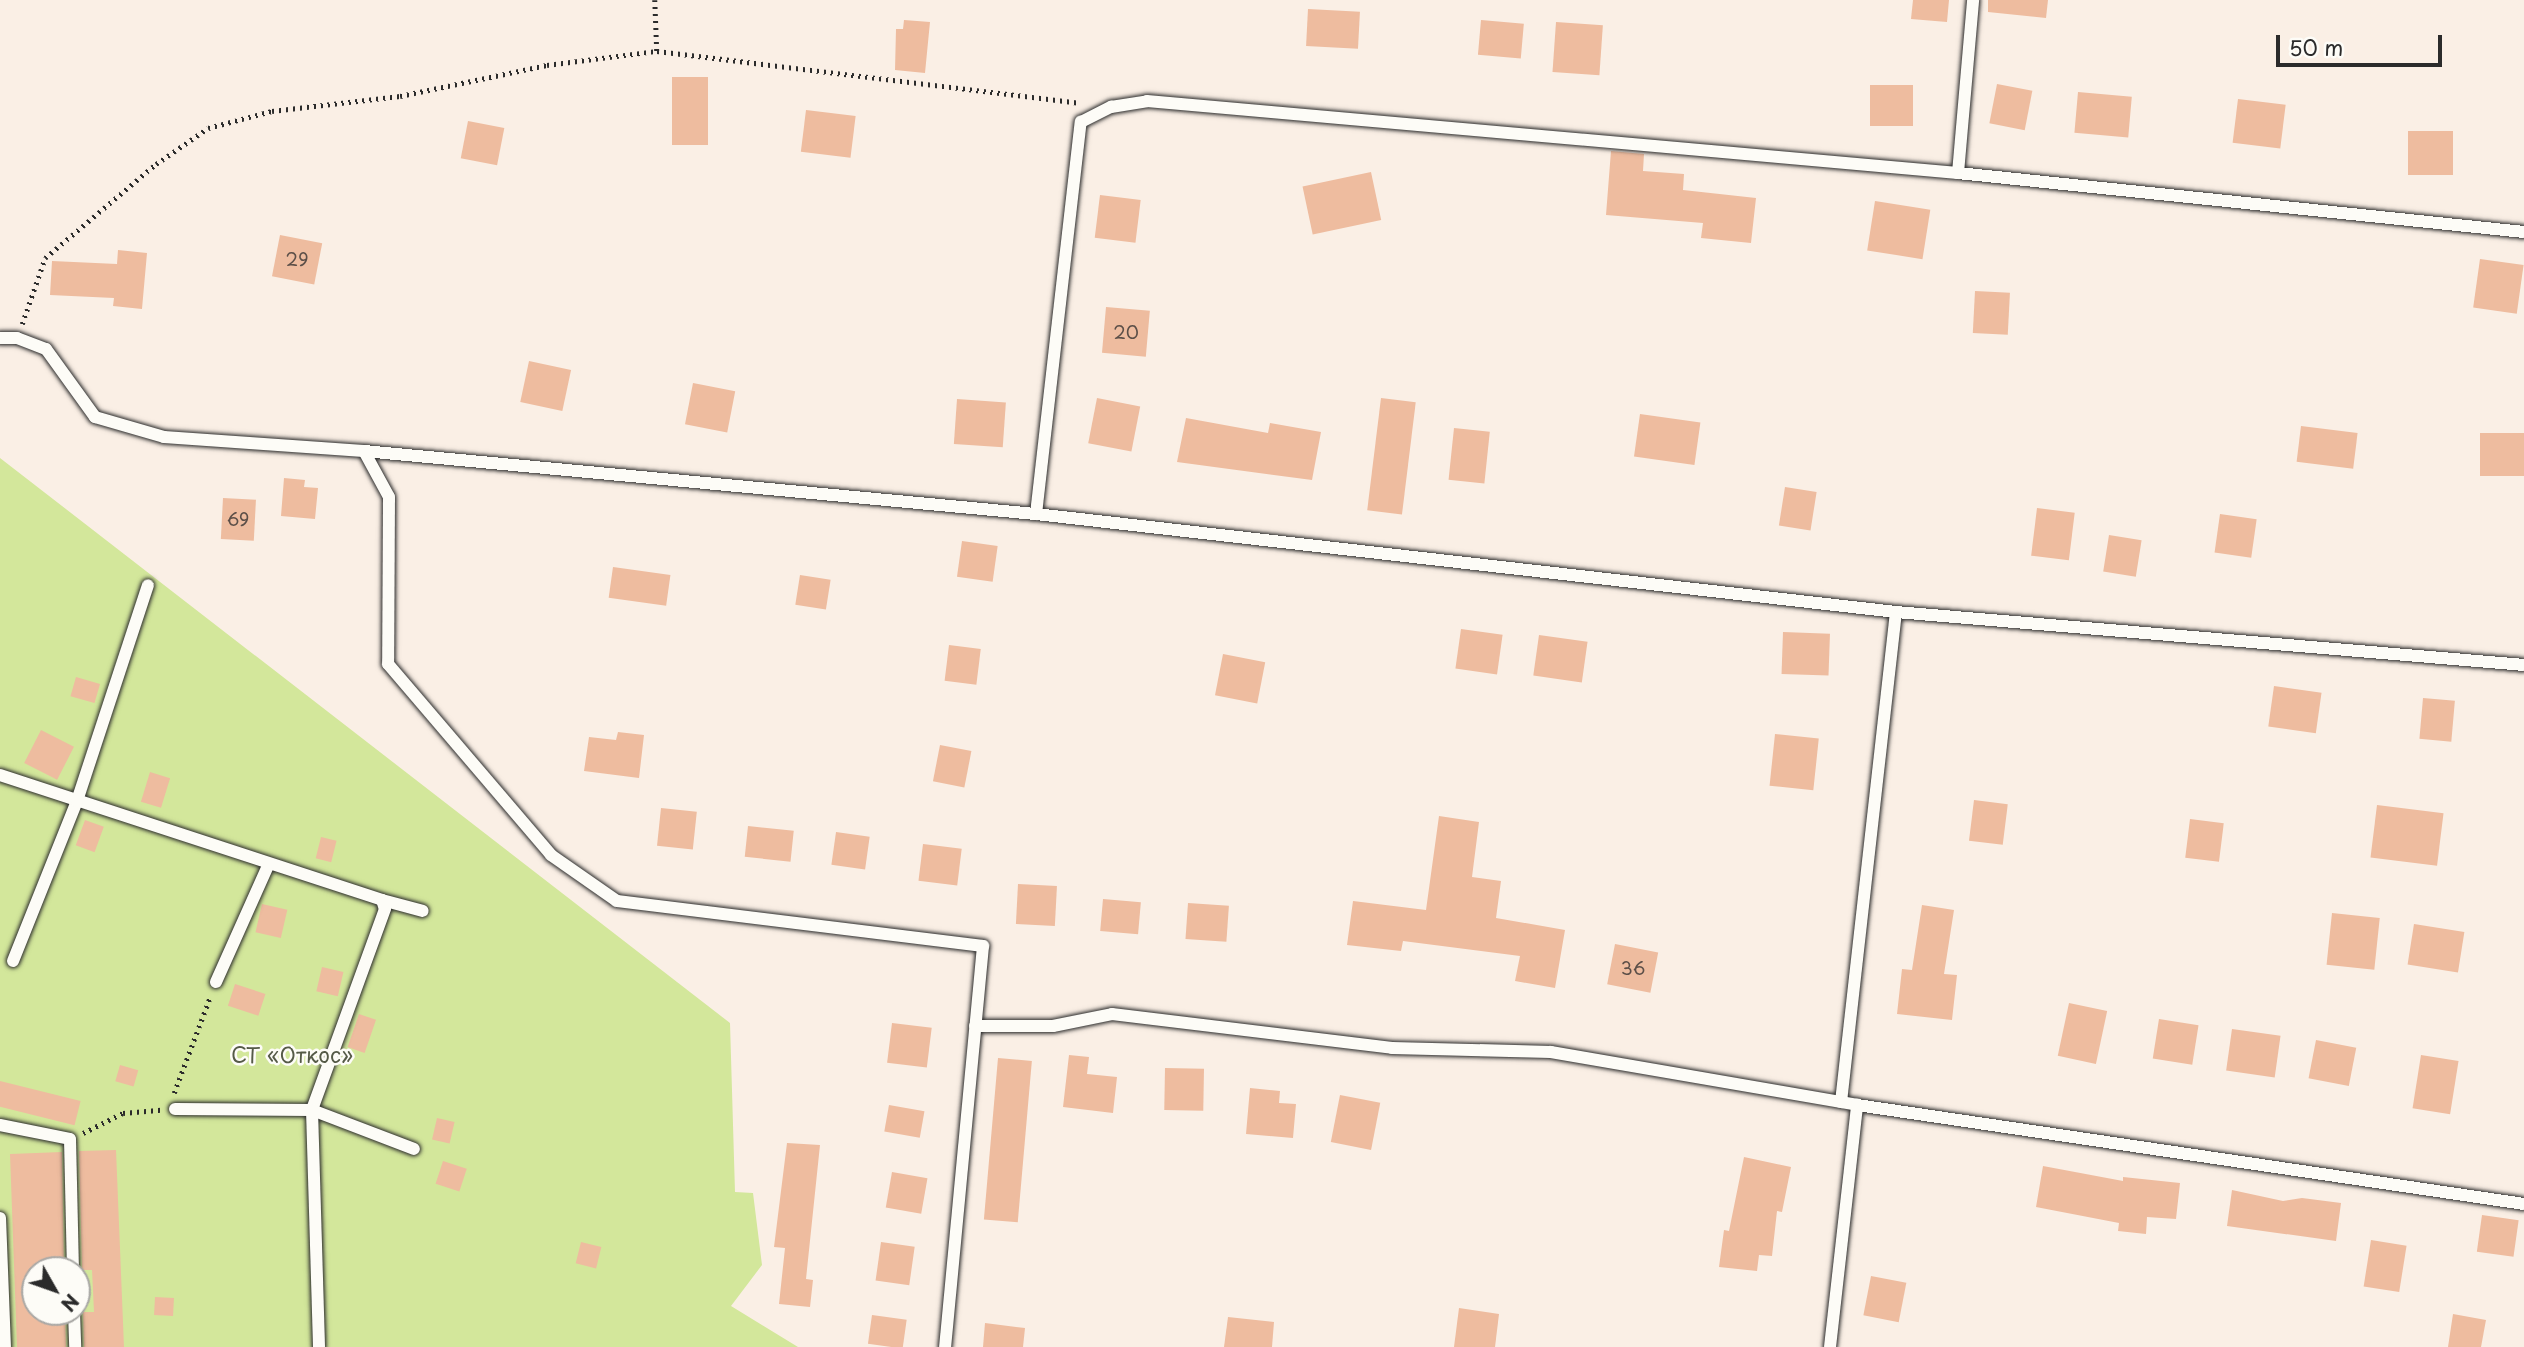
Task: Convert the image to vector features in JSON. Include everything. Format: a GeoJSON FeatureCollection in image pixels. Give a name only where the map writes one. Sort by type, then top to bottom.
{"type":"FeatureCollection","features":[{"type":"Feature","properties":{"kind":"lane"},"geometry":{"type":"LineString","coordinates":[[1958,173],[1973,0]]}},
{"type":"Feature","properties":{"kind":"lane"},"geometry":{"type":"LineString","coordinates":[[1036,514],[1081,122],[1111,107],[1147,101],[1958,173],[2524,232]]}},
{"type":"Feature","properties":{"kind":"lane"},"geometry":{"type":"LineString","coordinates":[[0,338],[17,338],[46,349],[95,417],[164,437],[365,451],[1036,514],[1896,612],[2524,665]]}},
{"type":"Feature","properties":{"kind":"lane"},"geometry":{"type":"LineString","coordinates":[[365,451],[388,497],[388,664],[551,855],[617,901],[983,946],[945,1347]]}},
{"type":"Feature","properties":{"kind":"lane"},"geometry":{"type":"LineString","coordinates":[[13,961],[77,801],[148,585]]}},
{"type":"Feature","properties":{"kind":"lane"},"geometry":{"type":"LineString","coordinates":[[1841,1102],[1896,612]]}},
{"type":"Feature","properties":{"kind":"lane"},"geometry":{"type":"LineString","coordinates":[[0,775],[268,866],[423,911]]}},
{"type":"Feature","properties":{"kind":"lane"},"geometry":{"type":"LineString","coordinates":[[216,982],[268,866]]}},
{"type":"Feature","properties":{"kind":"lane"},"geometry":{"type":"LineString","coordinates":[[319,1347],[312,1110],[385,909],[382,900]]}},
{"type":"Feature","properties":{"kind":"lane"},"geometry":{"type":"LineString","coordinates":[[975,1026],[1053,1027],[1112,1014],[1392,1048],[1551,1052],[1857,1105],[2524,1204]]}},
{"type":"Feature","properties":{"kind":"lane"},"geometry":{"type":"LineString","coordinates":[[1830,1347],[1857,1105]]}},
{"type":"Feature","properties":{"kind":"lane"},"geometry":{"type":"LineString","coordinates":[[175,1109],[312,1110],[414,1149]]}},
{"type":"Feature","properties":{"kind":"lane"},"geometry":{"type":"LineString","coordinates":[[0,1125],[70,1139],[73,1256]]}},
{"type":"Feature","properties":{"kind":"lane"},"geometry":{"type":"LineString","coordinates":[[0,1218],[5,1347]]}},
{"type":"Feature","properties":{"kind":"lane"},"geometry":{"type":"LineString","coordinates":[[74,1326],[75,1347]]}},
{"type":"Feature","properties":{"kind":"path"},"geometry":{"type":"LineString","coordinates":[[655,0],[657,51]]}},
{"type":"Feature","properties":{"kind":"path"},"geometry":{"type":"LineString","coordinates":[[17,338],[45,258],[156,164],[208,128],[272,111],[400,96],[547,65],[657,51],[1111,107]]}},
{"type":"Feature","properties":{"kind":"path"},"geometry":{"type":"LineString","coordinates":[[70,1139],[123,1113],[175,1109],[174,1086],[216,982]]}},
{"type":"Feature","properties":{"kind":"green space","name":"СТ «Откос»"},"geometry":{"type":"Polygon","coordinates":[[[0,458],[730,1023],[735,1192],[753,1193],[762,1265],[731,1306],[798,1347],[0,1347],[0,458]]]}},
{"type":"Feature","properties":{"kind":"building"},"geometry":{"type":"Polygon","coordinates":[[[1913,0],[1949,0],[1947,22],[1911,19],[1913,0]]]}},
{"type":"Feature","properties":{"kind":"building"},"geometry":{"type":"Polygon","coordinates":[[[1988,0],[2048,0],[2046,18],[1988,12],[1988,0]]]}},
{"type":"Feature","properties":{"kind":"building"},"geometry":{"type":"Polygon","coordinates":[[[1308,9],[1360,12],[1358,49],[1306,46],[1308,9]]]}},
{"type":"Feature","properties":{"kind":"building"},"geometry":{"type":"Polygon","coordinates":[[[904,20],[930,22],[925,73],[895,70],[896,29],[903,29],[904,20]]]}},
{"type":"Feature","properties":{"kind":"building"},"geometry":{"type":"Polygon","coordinates":[[[1481,20],[1524,24],[1521,59],[1478,55],[1481,20]]]}},
{"type":"Feature","properties":{"kind":"building"},"geometry":{"type":"Polygon","coordinates":[[[1556,22],[1603,25],[1599,75],[1553,72],[1556,22]]]}},
{"type":"Feature","properties":{"kind":"building"},"geometry":{"type":"Polygon","coordinates":[[[672,77],[708,77],[708,145],[672,145],[672,77]]]}},
{"type":"Feature","properties":{"kind":"building"},"geometry":{"type":"Polygon","coordinates":[[[1997,84],[2032,91],[2025,130],[1989,123],[1997,84]]]}},
{"type":"Feature","properties":{"kind":"building"},"geometry":{"type":"Polygon","coordinates":[[[1870,85],[1913,85],[1913,126],[1870,126],[1870,85]]]}},
{"type":"Feature","properties":{"kind":"building"},"geometry":{"type":"Polygon","coordinates":[[[2078,92],[2132,97],[2128,138],[2074,133],[2078,92]]]}},
{"type":"Feature","properties":{"kind":"building"},"geometry":{"type":"Polygon","coordinates":[[[2238,99],[2286,105],[2280,149],[2233,143],[2238,99]]]}},
{"type":"Feature","properties":{"kind":"building"},"geometry":{"type":"Polygon","coordinates":[[[806,110],[856,116],[851,158],[801,152],[806,110]]]}},
{"type":"Feature","properties":{"kind":"building"},"geometry":{"type":"Polygon","coordinates":[[[468,121],[504,128],[497,165],[461,158],[468,121]]]}},
{"type":"Feature","properties":{"kind":"building"},"geometry":{"type":"Polygon","coordinates":[[[2408,131],[2453,131],[2453,175],[2408,175],[2408,131]]]}},
{"type":"Feature","properties":{"kind":"building"},"geometry":{"type":"Polygon","coordinates":[[[1611,151],[1644,154],[1643,171],[1684,174],[1683,190],[1756,198],[1751,243],[1701,238],[1703,223],[1606,215],[1611,151]]]}},
{"type":"Feature","properties":{"kind":"building"},"geometry":{"type":"Polygon","coordinates":[[[1371,172],[1381,220],[1313,234],[1303,187],[1371,172]]]}},
{"type":"Feature","properties":{"kind":"building"},"geometry":{"type":"Polygon","coordinates":[[[1100,195],[1141,200],[1135,243],[1095,238],[1100,195]]]}},
{"type":"Feature","properties":{"kind":"building"},"geometry":{"type":"Polygon","coordinates":[[[1875,201],[1930,210],[1922,259],[1867,250],[1875,201]]]}},
{"type":"Feature","properties":{"kind":"building"},"geometry":{"type":"Polygon","coordinates":[[[280,235],[322,243],[314,284],[272,276],[280,235]]]}},
{"type":"Feature","properties":{"kind":"building"},"geometry":{"type":"Polygon","coordinates":[[[118,250],[147,253],[142,309],[113,306],[114,298],[50,295],[52,261],[117,264],[118,250]]]}},
{"type":"Feature","properties":{"kind":"building"},"geometry":{"type":"Polygon","coordinates":[[[2480,259],[2524,265],[2517,314],[2473,308],[2480,259]]]}},
{"type":"Feature","properties":{"kind":"building"},"geometry":{"type":"Polygon","coordinates":[[[1975,291],[2010,293],[2008,335],[1973,333],[1975,291]]]}},
{"type":"Feature","properties":{"kind":"building"},"geometry":{"type":"Polygon","coordinates":[[[1106,307],[1150,311],[1146,357],[1102,353],[1106,307]]]}},
{"type":"Feature","properties":{"kind":"building"},"geometry":{"type":"Polygon","coordinates":[[[529,361],[571,370],[562,411],[520,402],[529,361]]]}},
{"type":"Feature","properties":{"kind":"building"},"geometry":{"type":"Polygon","coordinates":[[[693,383],[735,391],[727,432],[685,424],[693,383]]]}},
{"type":"Feature","properties":{"kind":"building"},"geometry":{"type":"Polygon","coordinates":[[[1097,398],[1140,406],[1131,452],[1088,443],[1097,398]]]}},
{"type":"Feature","properties":{"kind":"building"},"geometry":{"type":"Polygon","coordinates":[[[1381,398],[1416,402],[1402,514],[1367,510],[1381,398]]]}},
{"type":"Feature","properties":{"kind":"building"},"geometry":{"type":"Polygon","coordinates":[[[957,399],[1006,402],[1003,447],[954,444],[957,399]]]}},
{"type":"Feature","properties":{"kind":"building"},"geometry":{"type":"Polygon","coordinates":[[[1640,414],[1700,422],[1694,465],[1634,457],[1640,414]]]}},
{"type":"Feature","properties":{"kind":"building"},"geometry":{"type":"Polygon","coordinates":[[[1186,418],[1268,433],[1270,423],[1321,432],[1312,480],[1177,462],[1186,418]]]}},
{"type":"Feature","properties":{"kind":"building"},"geometry":{"type":"Polygon","coordinates":[[[2301,426],[2358,433],[2353,469],[2297,462],[2301,426]]]}},
{"type":"Feature","properties":{"kind":"building"},"geometry":{"type":"Polygon","coordinates":[[[1454,428],[1490,432],[1484,483],[1449,480],[1454,428]]]}},
{"type":"Feature","properties":{"kind":"building"},"geometry":{"type":"Polygon","coordinates":[[[2480,433],[2524,433],[2524,476],[2480,476],[2480,433]]]}},
{"type":"Feature","properties":{"kind":"building"},"geometry":{"type":"Polygon","coordinates":[[[284,478],[305,480],[304,487],[318,488],[315,519],[281,516],[284,478]]]}},
{"type":"Feature","properties":{"kind":"building"},"geometry":{"type":"Polygon","coordinates":[[[1785,487],[1817,492],[1811,531],[1779,526],[1785,487]]]}},
{"type":"Feature","properties":{"kind":"building"},"geometry":{"type":"Polygon","coordinates":[[[223,498],[256,500],[254,541],[221,539],[223,498]]]}},
{"type":"Feature","properties":{"kind":"building"},"geometry":{"type":"Polygon","coordinates":[[[2037,508],[2075,513],[2069,560],[2031,556],[2037,508]]]}},
{"type":"Feature","properties":{"kind":"building"},"geometry":{"type":"Polygon","coordinates":[[[2220,514],[2257,519],[2251,558],[2215,553],[2220,514]]]}},
{"type":"Feature","properties":{"kind":"building"},"geometry":{"type":"Polygon","coordinates":[[[2109,535],[2142,540],[2136,577],[2103,572],[2109,535]]]}},
{"type":"Feature","properties":{"kind":"building"},"geometry":{"type":"Polygon","coordinates":[[[962,541],[998,546],[993,582],[957,577],[962,541]]]}},
{"type":"Feature","properties":{"kind":"building"},"geometry":{"type":"Polygon","coordinates":[[[613,567],[670,575],[666,606],[609,598],[613,567]]]}},
{"type":"Feature","properties":{"kind":"building"},"geometry":{"type":"Polygon","coordinates":[[[800,575],[831,580],[826,609],[795,605],[800,575]]]}},
{"type":"Feature","properties":{"kind":"building"},"geometry":{"type":"Polygon","coordinates":[[[1461,629],[1503,635],[1497,674],[1455,669],[1461,629]]]}},
{"type":"Feature","properties":{"kind":"building"},"geometry":{"type":"Polygon","coordinates":[[[1783,632],[1830,634],[1829,676],[1782,674],[1783,632]]]}},
{"type":"Feature","properties":{"kind":"building"},"geometry":{"type":"Polygon","coordinates":[[[1539,635],[1588,642],[1582,682],[1533,676],[1539,635]]]}},
{"type":"Feature","properties":{"kind":"building"},"geometry":{"type":"Polygon","coordinates":[[[949,645],[981,649],[976,685],[945,681],[949,645]]]}},
{"type":"Feature","properties":{"kind":"building"},"geometry":{"type":"Polygon","coordinates":[[[1223,654],[1265,662],[1257,703],[1215,695],[1223,654]]]}},
{"type":"Feature","properties":{"kind":"building"},"geometry":{"type":"Polygon","coordinates":[[[76,677],[100,684],[95,703],[70,696],[76,677]]]}},
{"type":"Feature","properties":{"kind":"building"},"geometry":{"type":"Polygon","coordinates":[[[2274,686],[2322,693],[2316,733],[2268,727],[2274,686]]]}},
{"type":"Feature","properties":{"kind":"building"},"geometry":{"type":"Polygon","coordinates":[[[2423,698],[2455,701],[2451,742],[2419,739],[2423,698]]]}},
{"type":"Feature","properties":{"kind":"building"},"geometry":{"type":"Polygon","coordinates":[[[41,730],[74,747],[57,780],[24,763],[41,730]]]}},
{"type":"Feature","properties":{"kind":"building"},"geometry":{"type":"Polygon","coordinates":[[[618,732],[644,735],[639,778],[584,771],[589,737],[616,740],[618,732]]]}},
{"type":"Feature","properties":{"kind":"building"},"geometry":{"type":"Polygon","coordinates":[[[1775,734],[1819,739],[1813,790],[1770,786],[1775,734]]]}},
{"type":"Feature","properties":{"kind":"building"},"geometry":{"type":"Polygon","coordinates":[[[940,745],[971,751],[964,787],[933,781],[940,745]]]}},
{"type":"Feature","properties":{"kind":"building"},"geometry":{"type":"Polygon","coordinates":[[[150,772],[170,778],[161,808],[141,802],[150,772]]]}},
{"type":"Feature","properties":{"kind":"building"},"geometry":{"type":"Polygon","coordinates":[[[1974,800],[2008,804],[2003,845],[1969,841],[1974,800]]]}},
{"type":"Feature","properties":{"kind":"building"},"geometry":{"type":"Polygon","coordinates":[[[2377,805],[2444,813],[2437,866],[2371,858],[2377,805]]]}},
{"type":"Feature","properties":{"kind":"building"},"geometry":{"type":"Polygon","coordinates":[[[661,808],[697,812],[693,850],[657,846],[661,808]]]}},
{"type":"Feature","properties":{"kind":"building"},"geometry":{"type":"Polygon","coordinates":[[[1439,816],[1479,822],[1472,877],[1501,881],[1496,918],[1565,930],[1555,988],[1515,981],[1520,956],[1403,941],[1401,951],[1347,945],[1353,901],[1426,910],[1439,816]]]}},
{"type":"Feature","properties":{"kind":"building"},"geometry":{"type":"Polygon","coordinates":[[[2190,819],[2224,823],[2219,862],[2185,858],[2190,819]]]}},
{"type":"Feature","properties":{"kind":"building"},"geometry":{"type":"Polygon","coordinates":[[[85,820],[104,827],[95,852],[76,845],[85,820]]]}},
{"type":"Feature","properties":{"kind":"building"},"geometry":{"type":"Polygon","coordinates":[[[748,826],[794,831],[791,862],[745,857],[748,826]]]}},
{"type":"Feature","properties":{"kind":"building"},"geometry":{"type":"Polygon","coordinates":[[[836,832],[870,837],[865,869],[831,865],[836,832]]]}},
{"type":"Feature","properties":{"kind":"building"},"geometry":{"type":"Polygon","coordinates":[[[321,837],[337,841],[331,862],[316,858],[321,837]]]}},
{"type":"Feature","properties":{"kind":"building"},"geometry":{"type":"Polygon","coordinates":[[[923,844],[962,849],[957,885],[918,881],[923,844]]]}},
{"type":"Feature","properties":{"kind":"building"},"geometry":{"type":"Polygon","coordinates":[[[1018,884],[1057,886],[1055,926],[1016,924],[1018,884]]]}},
{"type":"Feature","properties":{"kind":"building"},"geometry":{"type":"Polygon","coordinates":[[[1103,899],[1141,902],[1138,934],[1100,931],[1103,899]]]}},
{"type":"Feature","properties":{"kind":"building"},"geometry":{"type":"Polygon","coordinates":[[[1188,903],[1229,906],[1226,942],[1185,939],[1188,903]]]}},
{"type":"Feature","properties":{"kind":"building"},"geometry":{"type":"Polygon","coordinates":[[[262,904],[287,910],[281,938],[255,932],[262,904]]]}},
{"type":"Feature","properties":{"kind":"building"},"geometry":{"type":"Polygon","coordinates":[[[1922,905],[1954,910],[1944,974],[1957,975],[1952,1020],[1897,1014],[1902,969],[1912,970],[1922,905]]]}},
{"type":"Feature","properties":{"kind":"building"},"geometry":{"type":"Polygon","coordinates":[[[2332,913],[2380,918],[2374,970],[2327,965],[2332,913]]]}},
{"type":"Feature","properties":{"kind":"building"},"geometry":{"type":"Polygon","coordinates":[[[2414,924],[2464,932],[2458,972],[2408,964],[2414,924]]]}},
{"type":"Feature","properties":{"kind":"building"},"geometry":{"type":"Polygon","coordinates":[[[1615,944],[1658,952],[1650,993],[1607,984],[1615,944]]]}},
{"type":"Feature","properties":{"kind":"building"},"geometry":{"type":"Polygon","coordinates":[[[322,967],[343,972],[338,996],[316,991],[322,967]]]}},
{"type":"Feature","properties":{"kind":"building"},"geometry":{"type":"Polygon","coordinates":[[[235,984],[265,994],[258,1016],[228,1006],[235,984]]]}},
{"type":"Feature","properties":{"kind":"building"},"geometry":{"type":"Polygon","coordinates":[[[2069,1003],[2107,1011],[2096,1064],[2058,1056],[2069,1003]]]}},
{"type":"Feature","properties":{"kind":"building"},"geometry":{"type":"Polygon","coordinates":[[[359,1014],[376,1020],[365,1053],[348,1047],[359,1014]]]}},
{"type":"Feature","properties":{"kind":"building"},"geometry":{"type":"Polygon","coordinates":[[[2159,1019],[2199,1025],[2192,1065],[2153,1059],[2159,1019]]]}},
{"type":"Feature","properties":{"kind":"building"},"geometry":{"type":"Polygon","coordinates":[[[892,1023],[932,1028],[927,1068],[887,1063],[892,1023]]]}},
{"type":"Feature","properties":{"kind":"building"},"geometry":{"type":"Polygon","coordinates":[[[2232,1029],[2281,1036],[2275,1077],[2226,1071],[2232,1029]]]}},
{"type":"Feature","properties":{"kind":"building"},"geometry":{"type":"Polygon","coordinates":[[[2316,1040],[2356,1048],[2349,1086],[2309,1078],[2316,1040]]]}},
{"type":"Feature","properties":{"kind":"building"},"geometry":{"type":"Polygon","coordinates":[[[1069,1055],[1089,1057],[1087,1074],[1117,1077],[1113,1113],[1063,1107],[1069,1055]]]}},
{"type":"Feature","properties":{"kind":"building"},"geometry":{"type":"Polygon","coordinates":[[[2421,1055],[2459,1061],[2450,1114],[2413,1108],[2421,1055]]]}},
{"type":"Feature","properties":{"kind":"building"},"geometry":{"type":"Polygon","coordinates":[[[998,1058],[1032,1061],[1018,1222],[984,1219],[998,1058]]]}},
{"type":"Feature","properties":{"kind":"building"},"geometry":{"type":"Polygon","coordinates":[[[120,1065],[138,1070],[134,1087],[115,1081],[120,1065]]]}},
{"type":"Feature","properties":{"kind":"building"},"geometry":{"type":"Polygon","coordinates":[[[1165,1068],[1204,1069],[1203,1111],[1164,1110],[1165,1068]]]}},
{"type":"Feature","properties":{"kind":"building"},"geometry":{"type":"Polygon","coordinates":[[[0,1081],[81,1101],[74,1125],[0,1107],[0,1081]]]}},
{"type":"Feature","properties":{"kind":"building"},"geometry":{"type":"Polygon","coordinates":[[[1250,1088],[1280,1091],[1279,1103],[1296,1104],[1293,1138],[1246,1134],[1250,1088]]]}},
{"type":"Feature","properties":{"kind":"building"},"geometry":{"type":"Polygon","coordinates":[[[1340,1095],[1380,1103],[1371,1150],[1331,1142],[1340,1095]]]}},
{"type":"Feature","properties":{"kind":"building"},"geometry":{"type":"Polygon","coordinates":[[[889,1105],[924,1111],[920,1138],[884,1132],[889,1105]]]}},
{"type":"Feature","properties":{"kind":"building"},"geometry":{"type":"Polygon","coordinates":[[[437,1118],[455,1122],[450,1143],[432,1139],[437,1118]]]}},
{"type":"Feature","properties":{"kind":"building"},"geometry":{"type":"Polygon","coordinates":[[[787,1143],[820,1145],[806,1279],[813,1280],[810,1307],[779,1304],[785,1248],[774,1247],[787,1143]]]}},
{"type":"Feature","properties":{"kind":"building"},"geometry":{"type":"Polygon","coordinates":[[[116,1150],[124,1347],[84,1347],[83,1326],[91,1326],[91,1312],[94,1312],[91,1256],[82,1256],[79,1151],[116,1150]]]}},
{"type":"Feature","properties":{"kind":"building"},"geometry":{"type":"Polygon","coordinates":[[[62,1152],[64,1256],[21,1256],[21,1326],[65,1326],[66,1347],[17,1347],[10,1154],[62,1152]]]}},
{"type":"Feature","properties":{"kind":"building"},"geometry":{"type":"Polygon","coordinates":[[[1744,1157],[1791,1167],[1782,1212],[1777,1211],[1772,1256],[1759,1255],[1757,1271],[1719,1267],[1724,1230],[1729,1231],[1744,1157]]]}},
{"type":"Feature","properties":{"kind":"building"},"geometry":{"type":"Polygon","coordinates":[[[443,1161],[467,1169],[459,1192],[436,1184],[443,1161]]]}},
{"type":"Feature","properties":{"kind":"building"},"geometry":{"type":"Polygon","coordinates":[[[2043,1166],[2123,1181],[2123,1177],[2180,1183],[2176,1219],[2147,1217],[2146,1234],[2118,1231],[2119,1223],[2036,1207],[2043,1166]]]}},
{"type":"Feature","properties":{"kind":"building"},"geometry":{"type":"Polygon","coordinates":[[[892,1172],[927,1178],[921,1214],[886,1207],[892,1172]]]}},
{"type":"Feature","properties":{"kind":"building"},"geometry":{"type":"Polygon","coordinates":[[[2232,1190],[2283,1201],[2302,1198],[2341,1203],[2336,1241],[2227,1226],[2232,1190]]]}},
{"type":"Feature","properties":{"kind":"building"},"geometry":{"type":"Polygon","coordinates":[[[2482,1215],[2519,1220],[2513,1257],[2477,1252],[2482,1215]]]}},
{"type":"Feature","properties":{"kind":"building"},"geometry":{"type":"Polygon","coordinates":[[[2371,1240],[2407,1246],[2399,1292],[2364,1286],[2371,1240]]]}},
{"type":"Feature","properties":{"kind":"building"},"geometry":{"type":"Polygon","coordinates":[[[581,1242],[601,1247],[596,1268],[576,1263],[581,1242]]]}},
{"type":"Feature","properties":{"kind":"building"},"geometry":{"type":"Polygon","coordinates":[[[881,1242],[915,1247],[909,1285],[876,1281],[881,1242]]]}},
{"type":"Feature","properties":{"kind":"building"},"geometry":{"type":"Polygon","coordinates":[[[1871,1276],[1906,1283],[1899,1322],[1863,1315],[1871,1276]]]}},
{"type":"Feature","properties":{"kind":"building"},"geometry":{"type":"Polygon","coordinates":[[[155,1297],[174,1298],[173,1316],[154,1315],[155,1297]]]}},
{"type":"Feature","properties":{"kind":"building"},"geometry":{"type":"Polygon","coordinates":[[[1459,1308],[1499,1314],[1495,1347],[1454,1347],[1459,1308]]]}},
{"type":"Feature","properties":{"kind":"building"},"geometry":{"type":"Polygon","coordinates":[[[2453,1314],[2486,1320],[2481,1347],[2448,1347],[2453,1314]]]}},
{"type":"Feature","properties":{"kind":"building"},"geometry":{"type":"Polygon","coordinates":[[[872,1315],[907,1320],[903,1347],[868,1344],[872,1315]]]}},
{"type":"Feature","properties":{"kind":"building"},"geometry":{"type":"Polygon","coordinates":[[[1228,1317],[1274,1322],[1272,1347],[1224,1347],[1228,1317]]]}},
{"type":"Feature","properties":{"kind":"building"},"geometry":{"type":"Polygon","coordinates":[[[985,1323],[1025,1328],[1023,1347],[983,1347],[985,1323]]]}}]}
